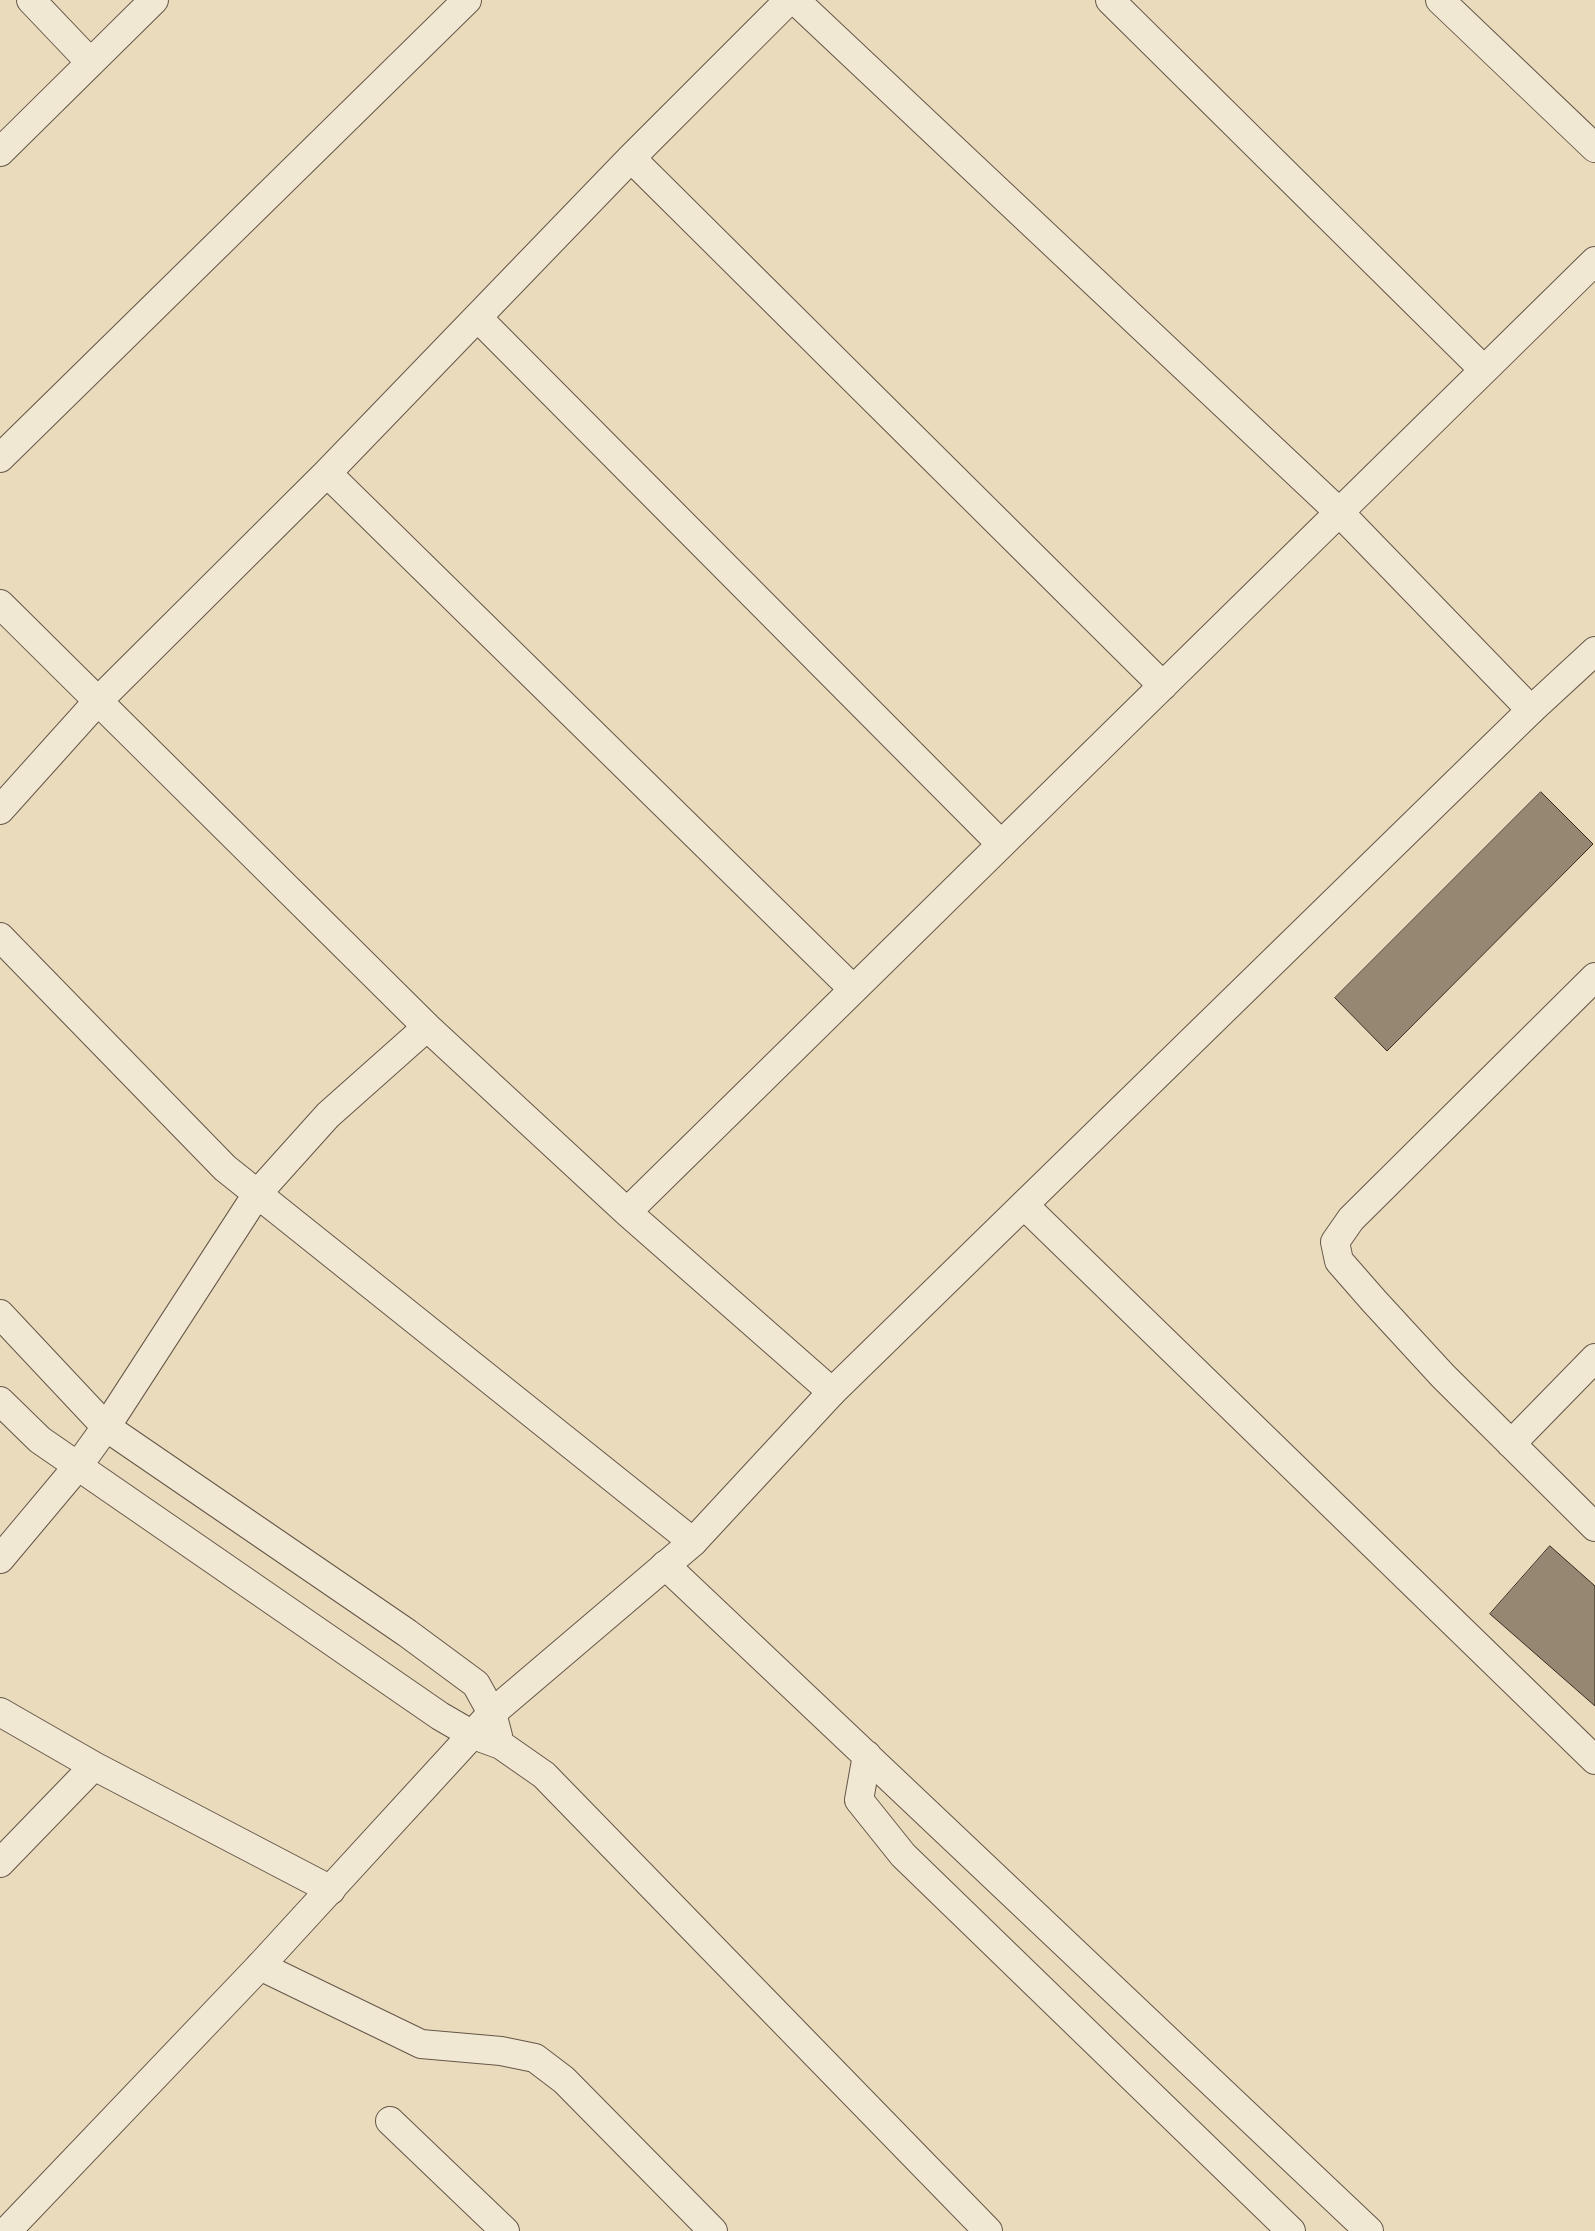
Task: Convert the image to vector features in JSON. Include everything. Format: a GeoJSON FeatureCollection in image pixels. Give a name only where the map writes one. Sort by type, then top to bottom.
{"type":"FeatureCollection","features":[{"type":"Feature","properties":{"kind":"street"},"geometry":{"type":"LineString","coordinates":[[31,0],[90,62]]}},
{"type":"Feature","properties":{"kind":"street"},"geometry":{"type":"LineString","coordinates":[[0,152],[154,0]]}},
{"type":"Feature","properties":{"kind":"street"},"geometry":{"type":"LineString","coordinates":[[0,458],[467,0]]}},
{"type":"Feature","properties":{"kind":"street"},"geometry":{"type":"LineString","coordinates":[[0,810],[97,702],[327,473],[631,158],[789,0]]}},
{"type":"Feature","properties":{"kind":"street"},"geometry":{"type":"LineString","coordinates":[[795,0],[1340,513],[1531,710]]}},
{"type":"Feature","properties":{"kind":"street"},"geometry":{"type":"LineString","coordinates":[[1110,0],[1484,370]]}},
{"type":"Feature","properties":{"kind":"street"},"geometry":{"type":"LineString","coordinates":[[1440,0],[1595,148]]}},
{"type":"Feature","properties":{"kind":"street"},"geometry":{"type":"LineString","coordinates":[[631,158],[1162,686]]}},
{"type":"Feature","properties":{"kind":"street"},"geometry":{"type":"LineString","coordinates":[[627,1212],[1595,262]]}},
{"type":"Feature","properties":{"kind":"street"},"geometry":{"type":"LineString","coordinates":[[478,318],[1001,844]]}},
{"type":"Feature","properties":{"kind":"street"},"geometry":{"type":"LineString","coordinates":[[327,473],[853,989]]}},
{"type":"Feature","properties":{"kind":"street"},"geometry":{"type":"LineString","coordinates":[[0,604],[427,1027],[627,1212],[832,1392]]}},
{"type":"Feature","properties":{"kind":"street"},"geometry":{"type":"LineString","coordinates":[[7,2231],[332,1890],[492,1713],[693,1542],[832,1392],[1531,710],[1595,651]]}},
{"type":"Feature","properties":{"kind":"street"},"geometry":{"type":"LineString","coordinates":[[0,937],[225,1168],[693,1542]]}},
{"type":"Feature","properties":{"kind":"street"},"geometry":{"type":"LineString","coordinates":[[1595,977],[1351,1219],[1335,1242],[1338,1261],[1443,1376],[1595,1528]]}},
{"type":"Feature","properties":{"kind":"street"},"geometry":{"type":"LineString","coordinates":[[0,1559],[78,1466],[106,1427],[257,1194],[328,1114],[427,1027]]}},
{"type":"Feature","properties":{"kind":"street"},"geometry":{"type":"LineString","coordinates":[[1024,1205],[1595,1760]]}},
{"type":"Feature","properties":{"kind":"street"},"geometry":{"type":"LineString","coordinates":[[0,1314],[106,1427],[407,1633],[476,1684],[492,1713],[501,1745]]}},
{"type":"Feature","properties":{"kind":"street"},"geometry":{"type":"LineString","coordinates":[[1511,1444],[1595,1358]]}},
{"type":"Feature","properties":{"kind":"street"},"geometry":{"type":"LineString","coordinates":[[0,1401],[40,1440],[440,1716],[471,1734],[501,1745],[544,1775],[988,2231]]}},
{"type":"Feature","properties":{"kind":"street"},"geometry":{"type":"LineString","coordinates":[[665,1565],[1368,2231]]}},
{"type":"Feature","properties":{"kind":"street"},"geometry":{"type":"LineString","coordinates":[[0,1712],[94,1766],[332,1890]]}},
{"type":"Feature","properties":{"kind":"street"},"geometry":{"type":"LineString","coordinates":[[866,1755],[859,1800],[903,1855],[1291,2231]]}},
{"type":"Feature","properties":{"kind":"street"},"geometry":{"type":"LineString","coordinates":[[0,1863],[94,1766]]}},
{"type":"Feature","properties":{"kind":"street"},"geometry":{"type":"LineString","coordinates":[[260,1966],[421,2044],[501,2051],[535,2058],[564,2080],[713,2231]]}},
{"type":"Feature","properties":{"kind":"street"},"geometry":{"type":"LineString","coordinates":[[390,2121],[505,2231]]}},
{"type":"Feature","properties":{"kind":"building"},"geometry":{"type":"Polygon","coordinates":[[[1541,792],[1593,844],[1387,1051],[1335,998],[1541,792]]]}},
{"type":"Feature","properties":{"kind":"building"},"geometry":{"type":"Polygon","coordinates":[[[1550,1546],[1595,1586],[1595,1706],[1490,1614],[1550,1546]]]}}]}
